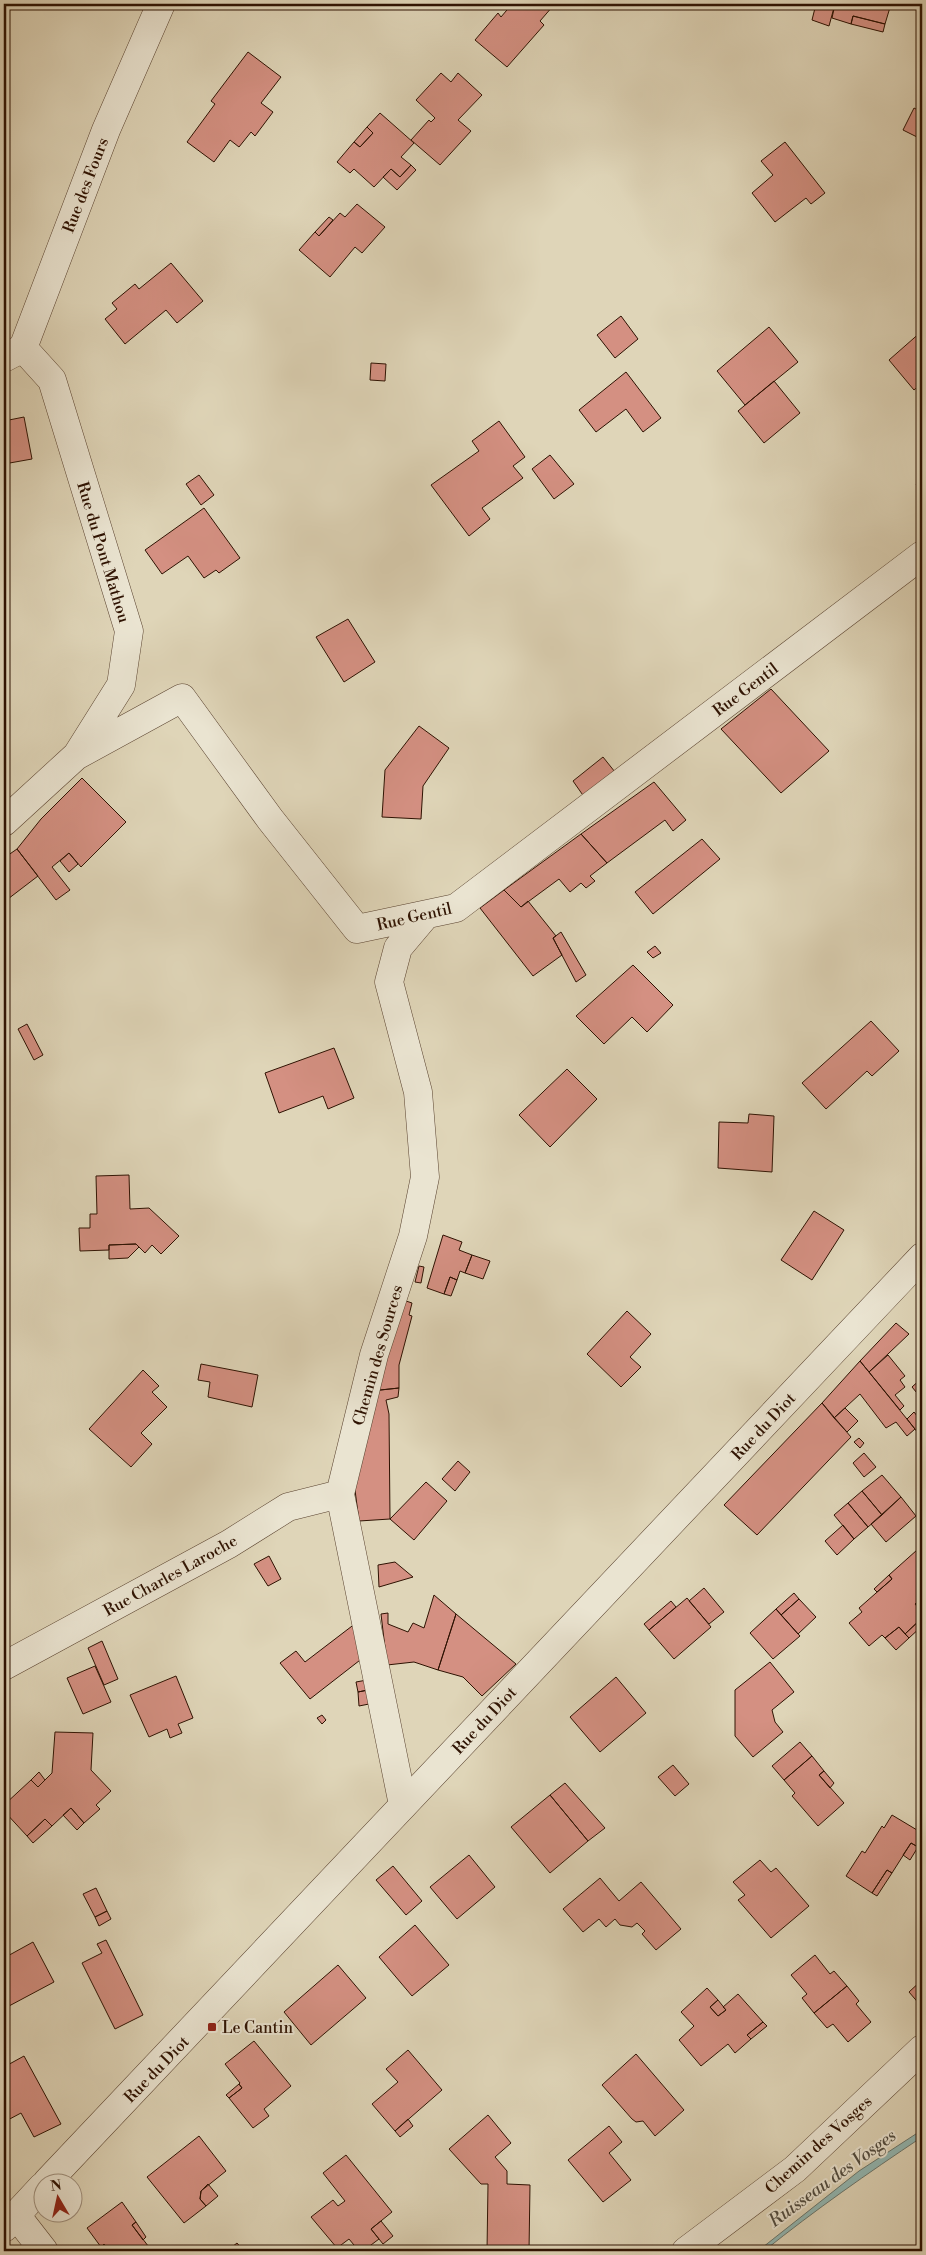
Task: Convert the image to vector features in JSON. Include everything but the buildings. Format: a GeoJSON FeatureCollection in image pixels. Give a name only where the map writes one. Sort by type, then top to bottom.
{"type":"FeatureCollection","features":[{"type":"Feature","properties":{"kind":"street","name":"Rue des Fours"},"geometry":{"type":"LineString","coordinates":[[14,353],[160,4]]}},
{"type":"Feature","properties":{"kind":"street","name":"Rue du Pont Mathou"},"geometry":{"type":"LineString","coordinates":[[14,353],[52,380],[129,632],[121,685],[76,756]]}},
{"type":"Feature","properties":{"kind":"street","name":"Rue Gentil"},"geometry":{"type":"LineString","coordinates":[[4,822],[76,756],[182,698],[270,820],[357,929],[456,908],[922,555]]}},
{"type":"Feature","properties":{"kind":"street","name":"Chemin des Sources"},"geometry":{"type":"LineString","coordinates":[[403,1806],[340,1494],[374,1355],[414,1236],[425,1177],[418,1092],[389,982],[398,948],[425,916]]}},
{"type":"Feature","properties":{"kind":"street","name":"Rue du Diot"},"geometry":{"type":"LineString","coordinates":[[56,2172],[922,1257]]}},
{"type":"Feature","properties":{"kind":"street","name":"Rue Charles Laroche"},"geometry":{"type":"LineString","coordinates":[[4,1666],[229,1544],[288,1507],[340,1494]]}},
{"type":"Feature","properties":{"kind":"street","name":"Chemin des Vosges"},"geometry":{"type":"LineString","coordinates":[[686,2251],[795,2169],[922,2048]]}},
{"type":"Feature","properties":{"kind":"street"},"geometry":{"type":"LineString","coordinates":[[32,2198],[10,2222],[44,2251]]}},
{"type":"Feature","properties":{"kind":"water"},"geometry":{"type":"Polygon","coordinates":[[[922,2130],[922,2137],[842,2192],[764,2251],[758,2251],[859,2171],[922,2130]]]}},
{"type":"Feature","properties":{"kind":"place","name":"Le Cantin"},"geometry":{"type":"Point","coordinates":[212,2027]}},
{"type":"Feature","properties":{"kind":"water label","name":"Ruisseau des Vosges"},"geometry":{"type":"Point","coordinates":[832,2178]}}]}
